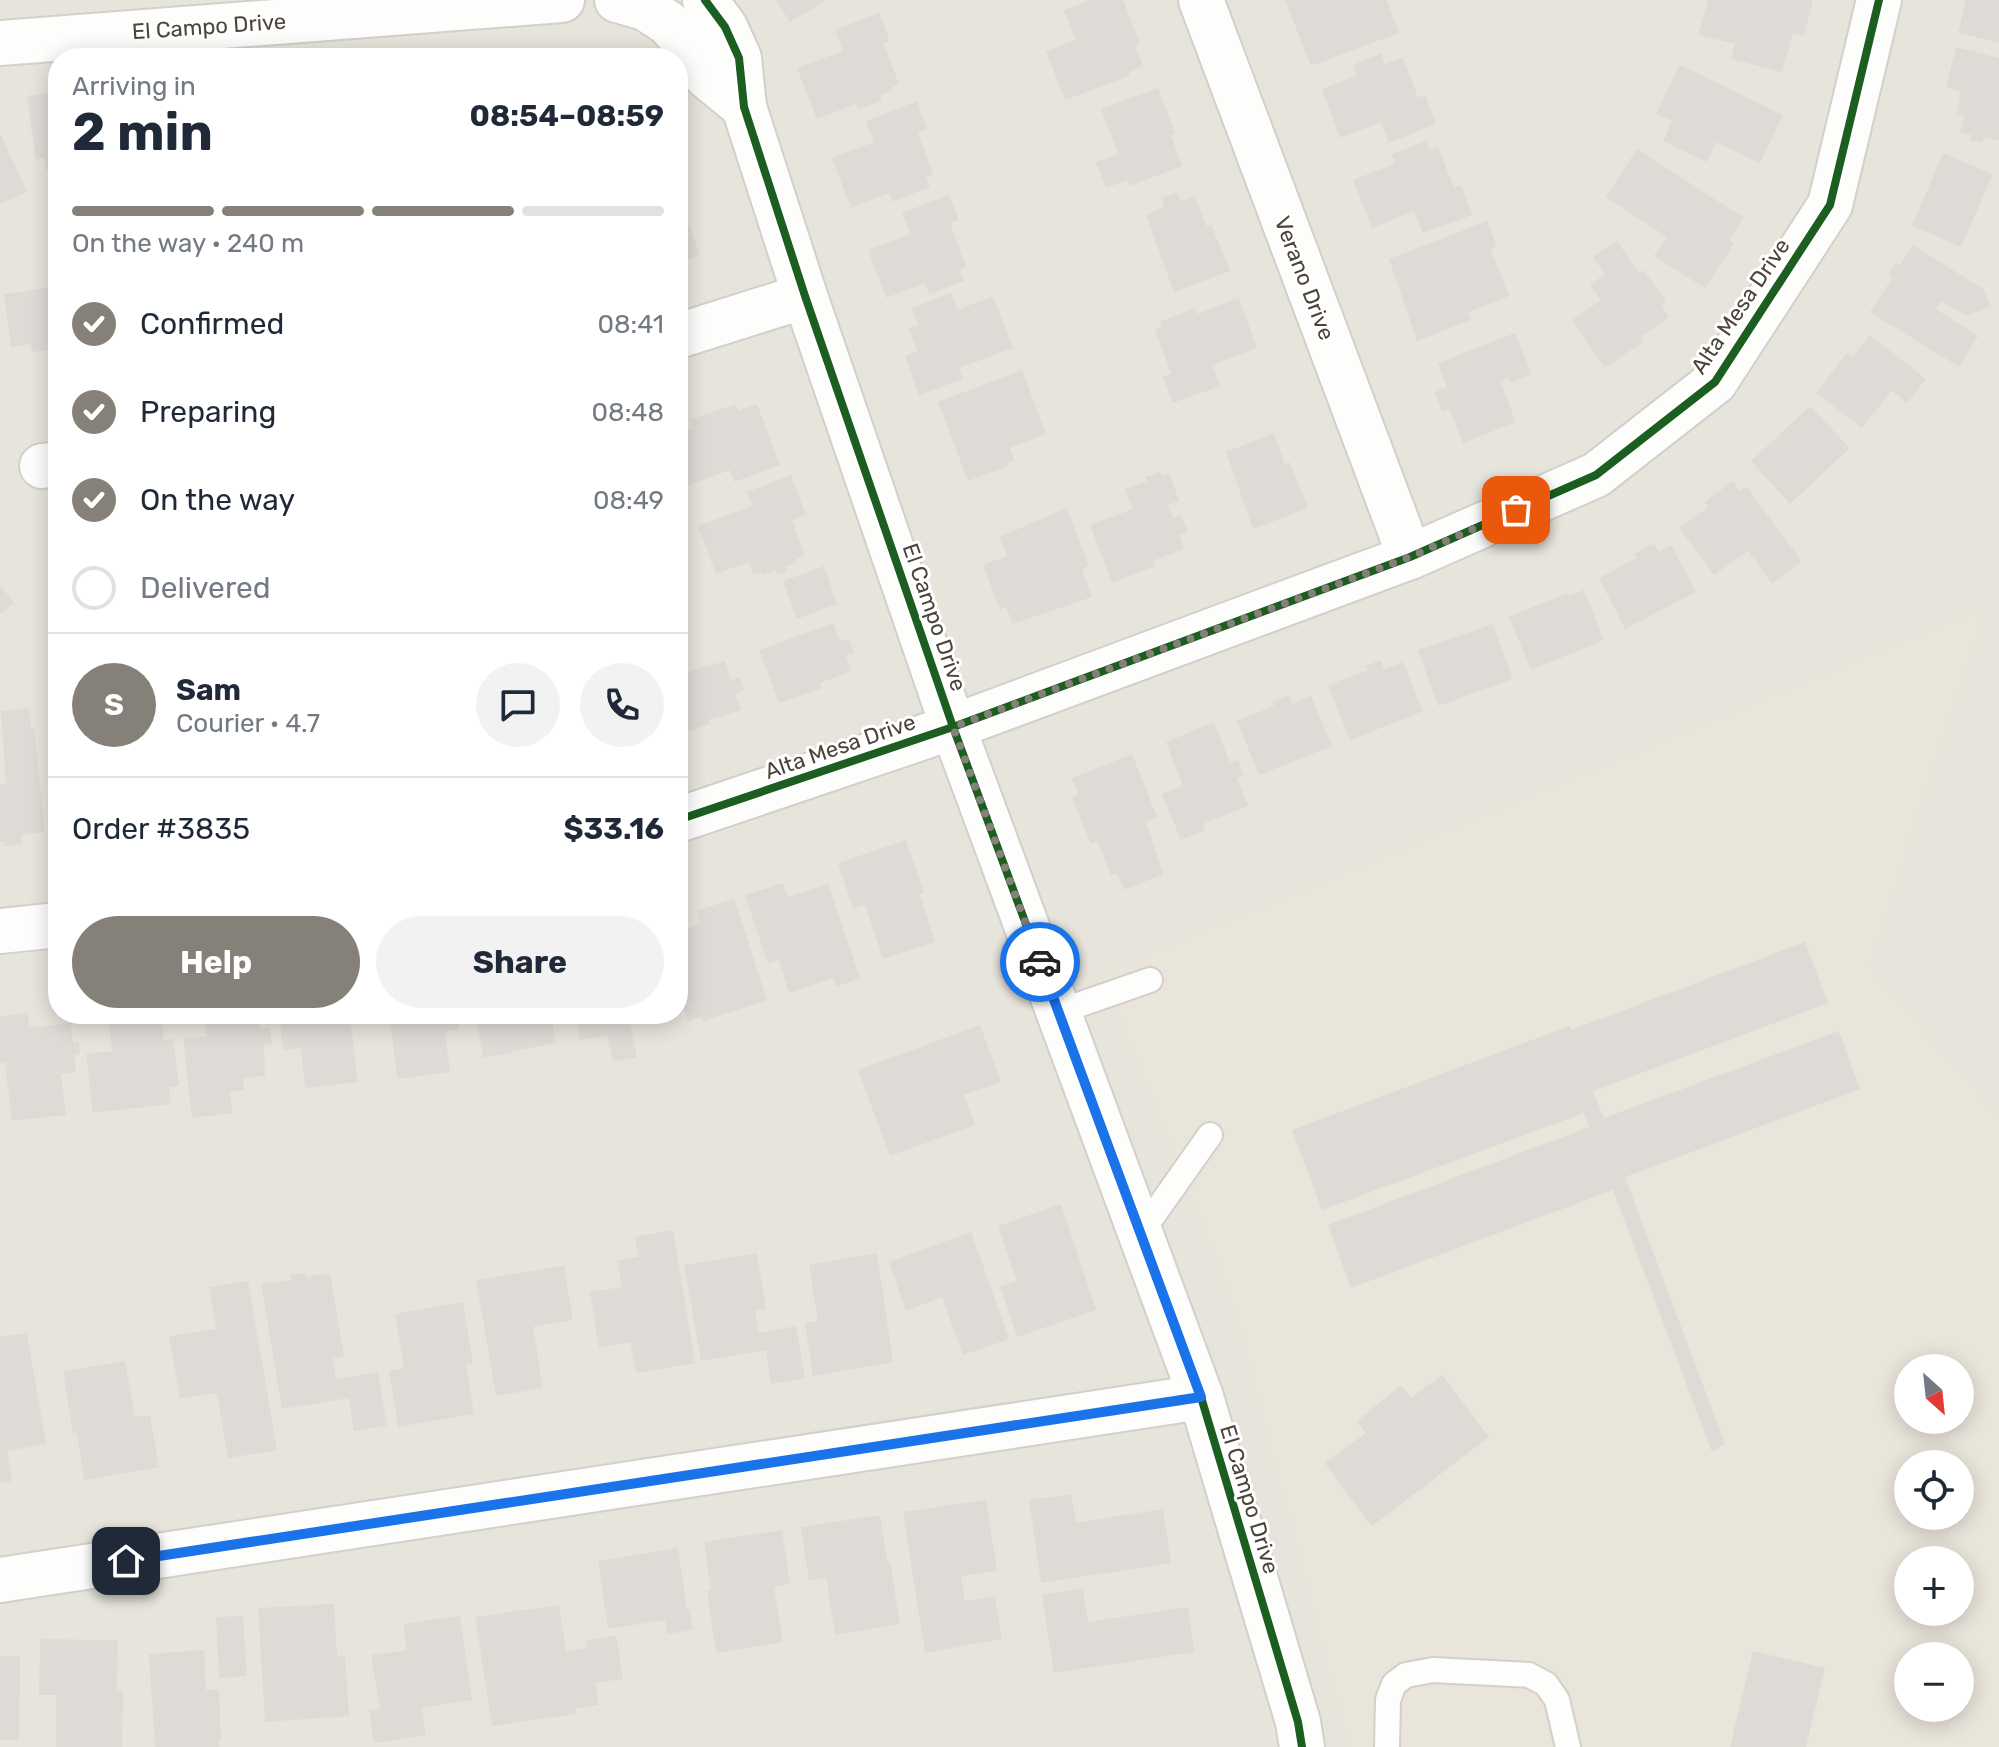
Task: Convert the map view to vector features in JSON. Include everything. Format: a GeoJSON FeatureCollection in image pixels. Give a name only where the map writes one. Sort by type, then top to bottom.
{"type":"FeatureCollection","features":[{"type":"Feature","properties":{"kind":"street","name":"El Campo Drive"},"geometry":{"type":"LineString","coordinates":[[0,43],[562,0]]}},
{"type":"Feature","properties":{"kind":"street"},"geometry":{"type":"LineString","coordinates":[[617,0],[645,8],[668,23],[685,42],[706,76],[744,107]]}},
{"type":"Feature","properties":{"kind":"street","name":"El Campo Drive"},"geometry":{"type":"LineString","coordinates":[[705,0],[725,27],[739,58],[744,107],[805,296],[953,727],[1201,1397],[1298,1722],[1302,1747]]}},
{"type":"Feature","properties":{"kind":"street","name":"Verano Drive"},"geometry":{"type":"LineString","coordinates":[[1201,0],[1410,557]]}},
{"type":"Feature","properties":{"kind":"street","name":"Alta Mesa Drive"},"geometry":{"type":"LineString","coordinates":[[688,817],[953,727],[1410,557],[1596,475],[1715,382],[1830,205],[1879,0]]}},
{"type":"Feature","properties":{"kind":"street"},"geometry":{"type":"LineString","coordinates":[[688,333],[805,296]]}},
{"type":"Feature","properties":{"kind":"street"},"geometry":{"type":"LineString","coordinates":[[0,931],[48,926]]}},
{"type":"Feature","properties":{"kind":"street"},"geometry":{"type":"LineString","coordinates":[[0,1580],[1201,1397]]}},
{"type":"Feature","properties":{"kind":"lane"},"geometry":{"type":"LineString","coordinates":[[1058,1012],[1150,980]]}},
{"type":"Feature","properties":{"kind":"lane"},"geometry":{"type":"LineString","coordinates":[[1140,1234],[1210,1135]]}},
{"type":"Feature","properties":{"kind":"lane"},"geometry":{"type":"LineString","coordinates":[[1387,1747],[1388,1700],[1394,1684],[1406,1675],[1433,1670],[1529,1675],[1546,1684],[1557,1700],[1568,1747]]}},
{"type":"Feature","properties":{"kind":"shaded area"},"geometry":{"type":"Polygon","coordinates":[[[0,0],[1999,0],[1999,1747],[0,1747],[0,0]]]}},
{"type":"Feature","properties":{"kind":"shaded area"},"geometry":{"type":"Polygon","coordinates":[[[1988,605],[1870,966],[1999,1116],[1999,1747],[1348,1747],[1234,1308],[1100,973],[1988,605]]]}},
{"type":"Feature","properties":{"kind":"building"},"geometry":{"type":"Polygon","coordinates":[[[776,0],[826,0],[790,22],[776,0]]]}},
{"type":"Feature","properties":{"kind":"building"},"geometry":{"type":"Polygon","coordinates":[[[1090,0],[1123,0],[1140,44],[1135,46],[1143,66],[1129,72],[1130,76],[1065,100],[1046,51],[1076,40],[1064,10],[1090,0]]]}},
{"type":"Feature","properties":{"kind":"building"},"geometry":{"type":"Polygon","coordinates":[[[1285,0],[1387,0],[1399,33],[1311,66],[1285,0]]]}},
{"type":"Feature","properties":{"kind":"building"},"geometry":{"type":"Polygon","coordinates":[[[1708,0],[1813,0],[1804,36],[1793,33],[1782,72],[1731,59],[1735,44],[1698,35],[1708,0]]]}},
{"type":"Feature","properties":{"kind":"building"},"geometry":{"type":"Polygon","coordinates":[[[1966,0],[1999,0],[1999,43],[1958,33],[1966,0]]]}},
{"type":"Feature","properties":{"kind":"building"},"geometry":{"type":"Polygon","coordinates":[[[879,13],[890,41],[883,43],[899,84],[880,95],[882,101],[858,110],[856,104],[817,119],[797,68],[843,51],[835,30],[879,13]]]}},
{"type":"Feature","properties":{"kind":"building"},"geometry":{"type":"Polygon","coordinates":[[[1956,47],[1999,58],[1999,140],[1984,138],[1982,143],[1970,140],[1971,135],[1960,132],[1964,116],[1956,114],[1961,92],[1946,87],[1956,47]]]}},
{"type":"Feature","properties":{"kind":"building"},"geometry":{"type":"Polygon","coordinates":[[[1381,53],[1385,64],[1403,57],[1418,98],[1425,95],[1436,124],[1389,143],[1381,122],[1340,138],[1322,89],[1357,75],[1353,65],[1381,53]]]}},
{"type":"Feature","properties":{"kind":"building"},"geometry":{"type":"Polygon","coordinates":[[[1680,65],[1783,115],[1760,163],[1716,142],[1707,162],[1663,141],[1672,121],[1656,114],[1680,65]]]}},
{"type":"Feature","properties":{"kind":"building"},"geometry":{"type":"Polygon","coordinates":[[[1158,88],[1175,133],[1171,135],[1182,166],[1130,186],[1128,180],[1106,188],[1096,162],[1118,154],[1101,109],[1158,88]]]}},
{"type":"Feature","properties":{"kind":"building"},"geometry":{"type":"Polygon","coordinates":[[[48,93],[48,170],[44,158],[36,159],[27,96],[48,93]]]}},
{"type":"Feature","properties":{"kind":"building"},"geometry":{"type":"Polygon","coordinates":[[[917,101],[927,129],[918,133],[933,174],[926,177],[930,187],[892,202],[889,193],[851,208],[832,158],[874,142],[866,121],[917,101]]]}},
{"type":"Feature","properties":{"kind":"building"},"geometry":{"type":"Polygon","coordinates":[[[0,133],[27,192],[0,204],[0,133]]]}},
{"type":"Feature","properties":{"kind":"building"},"geometry":{"type":"Polygon","coordinates":[[[1426,141],[1430,150],[1438,147],[1454,188],[1461,185],[1472,215],[1423,233],[1414,211],[1372,228],[1353,180],[1395,164],[1392,154],[1426,141]]]}},
{"type":"Feature","properties":{"kind":"building"},"geometry":{"type":"Polygon","coordinates":[[[1637,149],[1744,218],[1729,240],[1734,244],[1705,288],[1654,256],[1667,237],[1606,197],[1637,149]]]}},
{"type":"Feature","properties":{"kind":"building"},"geometry":{"type":"Polygon","coordinates":[[[1943,153],[1993,174],[1961,247],[1912,226],[1943,153]]]}},
{"type":"Feature","properties":{"kind":"building"},"geometry":{"type":"Polygon","coordinates":[[[1177,192],[1181,201],[1195,196],[1207,227],[1211,224],[1230,271],[1174,292],[1146,215],[1164,207],[1161,198],[1177,192]]]}},
{"type":"Feature","properties":{"kind":"building"},"geometry":{"type":"Polygon","coordinates":[[[949,195],[959,220],[950,223],[966,267],[960,270],[964,281],[929,294],[925,283],[886,298],[868,250],[910,234],[902,213],[949,195]]]}},
{"type":"Feature","properties":{"kind":"building"},"geometry":{"type":"Polygon","coordinates":[[[1487,221],[1497,247],[1491,249],[1509,296],[1468,312],[1471,320],[1417,341],[1389,259],[1487,221]]]}},
{"type":"Feature","properties":{"kind":"building"},"geometry":{"type":"Polygon","coordinates":[[[688,223],[700,255],[688,259],[688,223]]]}},
{"type":"Feature","properties":{"kind":"building"},"geometry":{"type":"Polygon","coordinates":[[[1617,241],[1639,273],[1644,270],[1666,302],[1662,306],[1669,317],[1640,337],[1643,342],[1605,368],[1572,320],[1601,300],[1590,285],[1605,274],[1593,257],[1617,241]]]}},
{"type":"Feature","properties":{"kind":"building"},"geometry":{"type":"Polygon","coordinates":[[[1913,245],[1983,289],[1991,306],[1966,316],[1941,301],[1936,309],[1978,336],[1959,367],[1870,312],[1893,277],[1889,274],[1896,263],[1900,265],[1913,245]]]}},
{"type":"Feature","properties":{"kind":"building"},"geometry":{"type":"Polygon","coordinates":[[[48,287],[48,350],[32,352],[31,344],[11,347],[4,294],[48,287]]]}},
{"type":"Feature","properties":{"kind":"building"},"geometry":{"type":"Polygon","coordinates":[[[951,293],[957,310],[993,296],[1013,348],[959,368],[963,379],[919,395],[905,356],[917,351],[908,328],[918,325],[912,308],[951,293]]]}},
{"type":"Feature","properties":{"kind":"building"},"geometry":{"type":"Polygon","coordinates":[[[1239,298],[1257,348],[1212,365],[1220,386],[1173,403],[1163,377],[1171,373],[1155,330],[1162,327],[1160,322],[1194,308],[1197,314],[1239,298]]]}},
{"type":"Feature","properties":{"kind":"building"},"geometry":{"type":"Polygon","coordinates":[[[1515,333],[1532,374],[1510,383],[1508,378],[1500,381],[1516,422],[1463,443],[1449,409],[1442,411],[1435,392],[1447,387],[1438,363],[1515,333]]]}},
{"type":"Feature","properties":{"kind":"building"},"geometry":{"type":"Polygon","coordinates":[[[1870,335],[1926,379],[1907,403],[1892,390],[1862,428],[1816,393],[1847,353],[1852,357],[1870,335]]]}},
{"type":"Feature","properties":{"kind":"building"},"geometry":{"type":"Polygon","coordinates":[[[1022,370],[1046,434],[1010,448],[1014,460],[1007,463],[1008,466],[968,481],[938,402],[1022,370]]]}},
{"type":"Feature","properties":{"kind":"building"},"geometry":{"type":"Polygon","coordinates":[[[736,404],[738,411],[757,404],[780,465],[734,482],[730,470],[688,485],[688,430],[693,428],[690,420],[736,404]]]}},
{"type":"Feature","properties":{"kind":"building"},"geometry":{"type":"Polygon","coordinates":[[[1810,406],[1850,448],[1790,504],[1751,461],[1810,406]]]}},
{"type":"Feature","properties":{"kind":"building"},"geometry":{"type":"Polygon","coordinates":[[[1274,433],[1285,464],[1290,462],[1308,508],[1253,529],[1226,452],[1274,433]]]}},
{"type":"Feature","properties":{"kind":"building"},"geometry":{"type":"Polygon","coordinates":[[[1161,472],[1162,475],[1169,473],[1179,501],[1168,505],[1173,519],[1181,515],[1188,532],[1179,535],[1184,549],[1153,561],[1155,566],[1112,583],[1090,525],[1133,509],[1125,489],[1161,472]]]}},
{"type":"Feature","properties":{"kind":"building"},"geometry":{"type":"Polygon","coordinates":[[[791,475],[806,515],[792,520],[805,555],[785,567],[787,571],[777,574],[775,570],[763,575],[762,572],[753,574],[749,562],[716,574],[698,526],[752,506],[747,492],[791,475]]]}},
{"type":"Feature","properties":{"kind":"building"},"geometry":{"type":"Polygon","coordinates":[[[1733,481],[1740,491],[1746,486],[1802,561],[1772,584],[1748,551],[1714,575],[1679,528],[1708,507],[1704,502],[1733,481]]]}},
{"type":"Feature","properties":{"kind":"building"},"geometry":{"type":"Polygon","coordinates":[[[1067,508],[1089,566],[1082,569],[1092,597],[1013,624],[1006,607],[1000,610],[983,565],[1007,556],[999,537],[1067,508]]]}},
{"type":"Feature","properties":{"kind":"building"},"geometry":{"type":"Polygon","coordinates":[[[1654,543],[1659,552],[1671,545],[1696,592],[1625,629],[1599,578],[1637,558],[1634,554],[1654,543]]]}},
{"type":"Feature","properties":{"kind":"building"},"geometry":{"type":"Polygon","coordinates":[[[824,566],[837,604],[797,619],[783,581],[824,566]]]}},
{"type":"Feature","properties":{"kind":"building"},"geometry":{"type":"Polygon","coordinates":[[[0,585],[14,603],[0,614],[0,585]]]}},
{"type":"Feature","properties":{"kind":"building"},"geometry":{"type":"Polygon","coordinates":[[[1584,590],[1604,640],[1531,670],[1509,617],[1567,593],[1568,596],[1584,590]]]}},
{"type":"Feature","properties":{"kind":"building"},"geometry":{"type":"Polygon","coordinates":[[[833,623],[840,641],[849,639],[854,653],[846,656],[852,671],[820,683],[822,688],[779,703],[759,650],[833,623]]]}},
{"type":"Feature","properties":{"kind":"building"},"geometry":{"type":"Polygon","coordinates":[[[1493,624],[1513,679],[1438,706],[1418,650],[1493,624]]]}},
{"type":"Feature","properties":{"kind":"building"},"geometry":{"type":"Polygon","coordinates":[[[1381,660],[1384,669],[1403,662],[1423,711],[1350,740],[1328,685],[1368,670],[1366,666],[1381,660]]]}},
{"type":"Feature","properties":{"kind":"building"},"geometry":{"type":"Polygon","coordinates":[[[725,661],[731,680],[740,677],[744,691],[735,694],[741,710],[709,720],[710,724],[688,732],[688,672],[725,661]]]}},
{"type":"Feature","properties":{"kind":"building"},"geometry":{"type":"Polygon","coordinates":[[[1289,695],[1292,704],[1311,696],[1332,746],[1259,775],[1237,721],[1274,706],[1272,701],[1289,695]]]}},
{"type":"Feature","properties":{"kind":"building"},"geometry":{"type":"Polygon","coordinates":[[[29,708],[31,728],[34,727],[45,832],[21,835],[22,844],[4,846],[4,841],[0,842],[0,784],[6,783],[1,711],[29,708]]]}},
{"type":"Feature","properties":{"kind":"building"},"geometry":{"type":"Polygon","coordinates":[[[1214,722],[1230,763],[1238,760],[1244,775],[1237,778],[1248,806],[1203,824],[1205,830],[1181,840],[1162,794],[1183,786],[1166,742],[1214,722]]]}},
{"type":"Feature","properties":{"kind":"building"},"geometry":{"type":"Polygon","coordinates":[[[1132,754],[1157,817],[1146,822],[1163,874],[1124,890],[1117,873],[1111,875],[1097,841],[1091,844],[1072,797],[1078,794],[1072,778],[1132,754]]]}},
{"type":"Feature","properties":{"kind":"building"},"geometry":{"type":"Polygon","coordinates":[[[906,840],[924,893],[920,894],[935,942],[883,959],[865,905],[853,909],[838,863],[906,840]]]}},
{"type":"Feature","properties":{"kind":"building"},"geometry":{"type":"Polygon","coordinates":[[[783,883],[788,897],[828,884],[860,978],[836,987],[833,978],[789,993],[779,960],[768,964],[745,895],[783,883]]]}},
{"type":"Feature","properties":{"kind":"building"},"geometry":{"type":"Polygon","coordinates":[[[734,898],[767,1000],[703,1021],[701,1017],[688,1021],[688,929],[701,924],[697,911],[734,898]]]}},
{"type":"Feature","properties":{"kind":"building"},"geometry":{"type":"Polygon","coordinates":[[[1805,942],[1828,1003],[1593,1091],[1604,1118],[1839,1031],[1860,1089],[1625,1177],[1725,1444],[1712,1452],[1613,1190],[1351,1288],[1328,1225],[1589,1127],[1584,1113],[1322,1210],[1292,1130],[1805,942]]]}},
{"type":"Feature","properties":{"kind":"building"},"geometry":{"type":"Polygon","coordinates":[[[28,1013],[29,1028],[71,1024],[73,1043],[79,1042],[80,1054],[74,1054],[76,1072],[61,1074],[66,1115],[12,1121],[5,1063],[0,1063],[0,1016],[28,1013]]]}},
{"type":"Feature","properties":{"kind":"building"},"geometry":{"type":"Polygon","coordinates":[[[109,1024],[162,1024],[164,1040],[173,1039],[179,1086],[169,1087],[171,1104],[93,1113],[86,1054],[112,1051],[109,1024]]]}},
{"type":"Feature","properties":{"kind":"building"},"geometry":{"type":"Polygon","coordinates":[[[205,1024],[259,1024],[260,1029],[270,1028],[272,1044],[264,1045],[265,1076],[243,1078],[244,1090],[230,1092],[233,1113],[192,1118],[183,1039],[207,1036],[205,1024]]]}},
{"type":"Feature","properties":{"kind":"building"},"geometry":{"type":"Polygon","coordinates":[[[280,1024],[351,1024],[358,1082],[305,1088],[301,1048],[283,1050],[280,1024]]]}},
{"type":"Feature","properties":{"kind":"building"},"geometry":{"type":"Polygon","coordinates":[[[391,1024],[458,1024],[459,1029],[445,1031],[450,1072],[397,1079],[391,1024]]]}},
{"type":"Feature","properties":{"kind":"building"},"geometry":{"type":"Polygon","coordinates":[[[478,1024],[553,1024],[556,1043],[483,1058],[478,1024]]]}},
{"type":"Feature","properties":{"kind":"building"},"geometry":{"type":"Polygon","coordinates":[[[578,1024],[630,1024],[637,1057],[613,1062],[607,1035],[580,1040],[578,1024]]]}},
{"type":"Feature","properties":{"kind":"building"},"geometry":{"type":"Polygon","coordinates":[[[980,1025],[1001,1082],[964,1095],[975,1125],[890,1156],[858,1070],[980,1025]]]}},
{"type":"Feature","properties":{"kind":"building"},"geometry":{"type":"Polygon","coordinates":[[[1061,1204],[1096,1310],[1017,1337],[1000,1286],[1017,1281],[998,1226],[1061,1204]]]}},
{"type":"Feature","properties":{"kind":"building"},"geometry":{"type":"Polygon","coordinates":[[[673,1230],[695,1363],[636,1373],[630,1342],[599,1348],[590,1292],[622,1287],[617,1261],[639,1257],[635,1237],[673,1230]]]}},
{"type":"Feature","properties":{"kind":"building"},"geometry":{"type":"Polygon","coordinates":[[[971,1232],[1009,1339],[963,1355],[942,1297],[906,1311],[889,1262],[971,1232]]]}},
{"type":"Feature","properties":{"kind":"building"},"geometry":{"type":"Polygon","coordinates":[[[757,1253],[766,1309],[755,1311],[759,1333],[796,1326],[805,1378],[771,1384],[766,1350],[701,1361],[684,1265],[757,1253]]]}},
{"type":"Feature","properties":{"kind":"building"},"geometry":{"type":"Polygon","coordinates":[[[877,1253],[893,1362],[813,1376],[805,1323],[818,1321],[809,1265],[877,1253]]]}},
{"type":"Feature","properties":{"kind":"building"},"geometry":{"type":"Polygon","coordinates":[[[564,1266],[573,1320],[533,1327],[543,1388],[496,1396],[476,1280],[564,1266]]]}},
{"type":"Feature","properties":{"kind":"building"},"geometry":{"type":"Polygon","coordinates":[[[305,1273],[306,1277],[330,1273],[344,1356],[333,1359],[336,1379],[378,1372],[387,1426],[354,1431],[349,1398],[282,1409],[261,1284],[291,1280],[290,1275],[305,1273]]]}},
{"type":"Feature","properties":{"kind":"building"},"geometry":{"type":"Polygon","coordinates":[[[248,1281],[277,1450],[228,1458],[217,1393],[180,1398],[169,1336],[216,1329],[209,1287],[248,1281]]]}},
{"type":"Feature","properties":{"kind":"building"},"geometry":{"type":"Polygon","coordinates":[[[463,1302],[473,1363],[466,1364],[474,1414],[398,1427],[389,1371],[404,1368],[395,1314],[463,1302]]]}},
{"type":"Feature","properties":{"kind":"building"},"geometry":{"type":"Polygon","coordinates":[[[27,1333],[46,1444],[7,1451],[12,1481],[0,1483],[0,1337],[27,1333]]]}},
{"type":"Feature","properties":{"kind":"building"},"geometry":{"type":"Polygon","coordinates":[[[125,1361],[135,1417],[150,1415],[159,1467],[84,1480],[63,1371],[125,1361]]]}},
{"type":"Feature","properties":{"kind":"building"},"geometry":{"type":"Polygon","coordinates":[[[1442,1375],[1489,1437],[1372,1526],[1325,1463],[1366,1433],[1357,1421],[1401,1385],[1411,1398],[1442,1375]]]}},
{"type":"Feature","properties":{"kind":"building"},"geometry":{"type":"Polygon","coordinates":[[[1071,1494],[1076,1523],[1163,1509],[1171,1563],[1041,1583],[1029,1500],[1071,1494]]]}},
{"type":"Feature","properties":{"kind":"building"},"geometry":{"type":"Polygon","coordinates":[[[986,1500],[997,1571],[961,1576],[965,1601],[995,1596],[1002,1639],[925,1653],[903,1512],[986,1500]]]}},
{"type":"Feature","properties":{"kind":"building"},"geometry":{"type":"Polygon","coordinates":[[[880,1515],[900,1624],[835,1635],[826,1578],[809,1581],[801,1527],[880,1515]]]}},
{"type":"Feature","properties":{"kind":"building"},"geometry":{"type":"Polygon","coordinates":[[[782,1530],[790,1584],[774,1587],[783,1642],[716,1653],[704,1542],[782,1530]]]}},
{"type":"Feature","properties":{"kind":"building"},"geometry":{"type":"Polygon","coordinates":[[[678,1548],[693,1630],[667,1634],[665,1620],[608,1629],[598,1561],[678,1548]]]}},
{"type":"Feature","properties":{"kind":"building"},"geometry":{"type":"Polygon","coordinates":[[[1083,1588],[1088,1622],[1188,1607],[1194,1652],[1054,1673],[1042,1595],[1083,1588]]]}},
{"type":"Feature","properties":{"kind":"building"},"geometry":{"type":"Polygon","coordinates":[[[334,1604],[337,1656],[345,1655],[349,1716],[265,1722],[258,1608],[334,1604]]]}},
{"type":"Feature","properties":{"kind":"building"},"geometry":{"type":"Polygon","coordinates":[[[559,1605],[566,1651],[587,1648],[586,1641],[616,1635],[623,1679],[595,1683],[599,1705],[575,1709],[576,1714],[492,1726],[475,1617],[559,1605]]]}},
{"type":"Feature","properties":{"kind":"building"},"geometry":{"type":"Polygon","coordinates":[[[243,1616],[247,1676],[219,1678],[216,1617],[243,1616]]]}},
{"type":"Feature","properties":{"kind":"building"},"geometry":{"type":"Polygon","coordinates":[[[460,1616],[472,1700],[422,1708],[426,1735],[374,1743],[369,1710],[380,1709],[371,1655],[407,1650],[403,1624],[460,1616]]]}},
{"type":"Feature","properties":{"kind":"building"},"geometry":{"type":"Polygon","coordinates":[[[40,1639],[118,1640],[117,1690],[123,1691],[122,1747],[56,1747],[56,1695],[39,1695],[40,1639]]]}},
{"type":"Feature","properties":{"kind":"building"},"geometry":{"type":"Polygon","coordinates":[[[204,1650],[206,1690],[219,1689],[219,1747],[155,1747],[149,1654],[204,1650]]]}},
{"type":"Feature","properties":{"kind":"building"},"geometry":{"type":"Polygon","coordinates":[[[1753,1651],[1825,1668],[1806,1747],[1730,1747],[1753,1651]]]}},
{"type":"Feature","properties":{"kind":"building"},"geometry":{"type":"Polygon","coordinates":[[[0,1656],[20,1656],[19,1740],[0,1740],[0,1656]]]}},
{"type":"Feature","properties":{"kind":"cycle path"},"geometry":{"type":"LineString","coordinates":[[705,0],[725,27],[739,58],[744,107],[805,296],[953,727],[1201,1397],[1298,1722],[1302,1747]]}},
{"type":"Feature","properties":{"kind":"cycle path"},"geometry":{"type":"LineString","coordinates":[[688,817],[953,727],[1410,557],[1596,475],[1715,382],[1830,205],[1879,0]]}},
{"type":"Feature","properties":{"kind":"way so far"},"geometry":{"type":"LineString","coordinates":[[1040,962],[953,727],[1410,557],[1516,510]]}},
{"type":"Feature","properties":{"kind":"route"},"geometry":{"type":"LineString","coordinates":[[126,1561],[1201,1397],[1040,962]]}}]}
